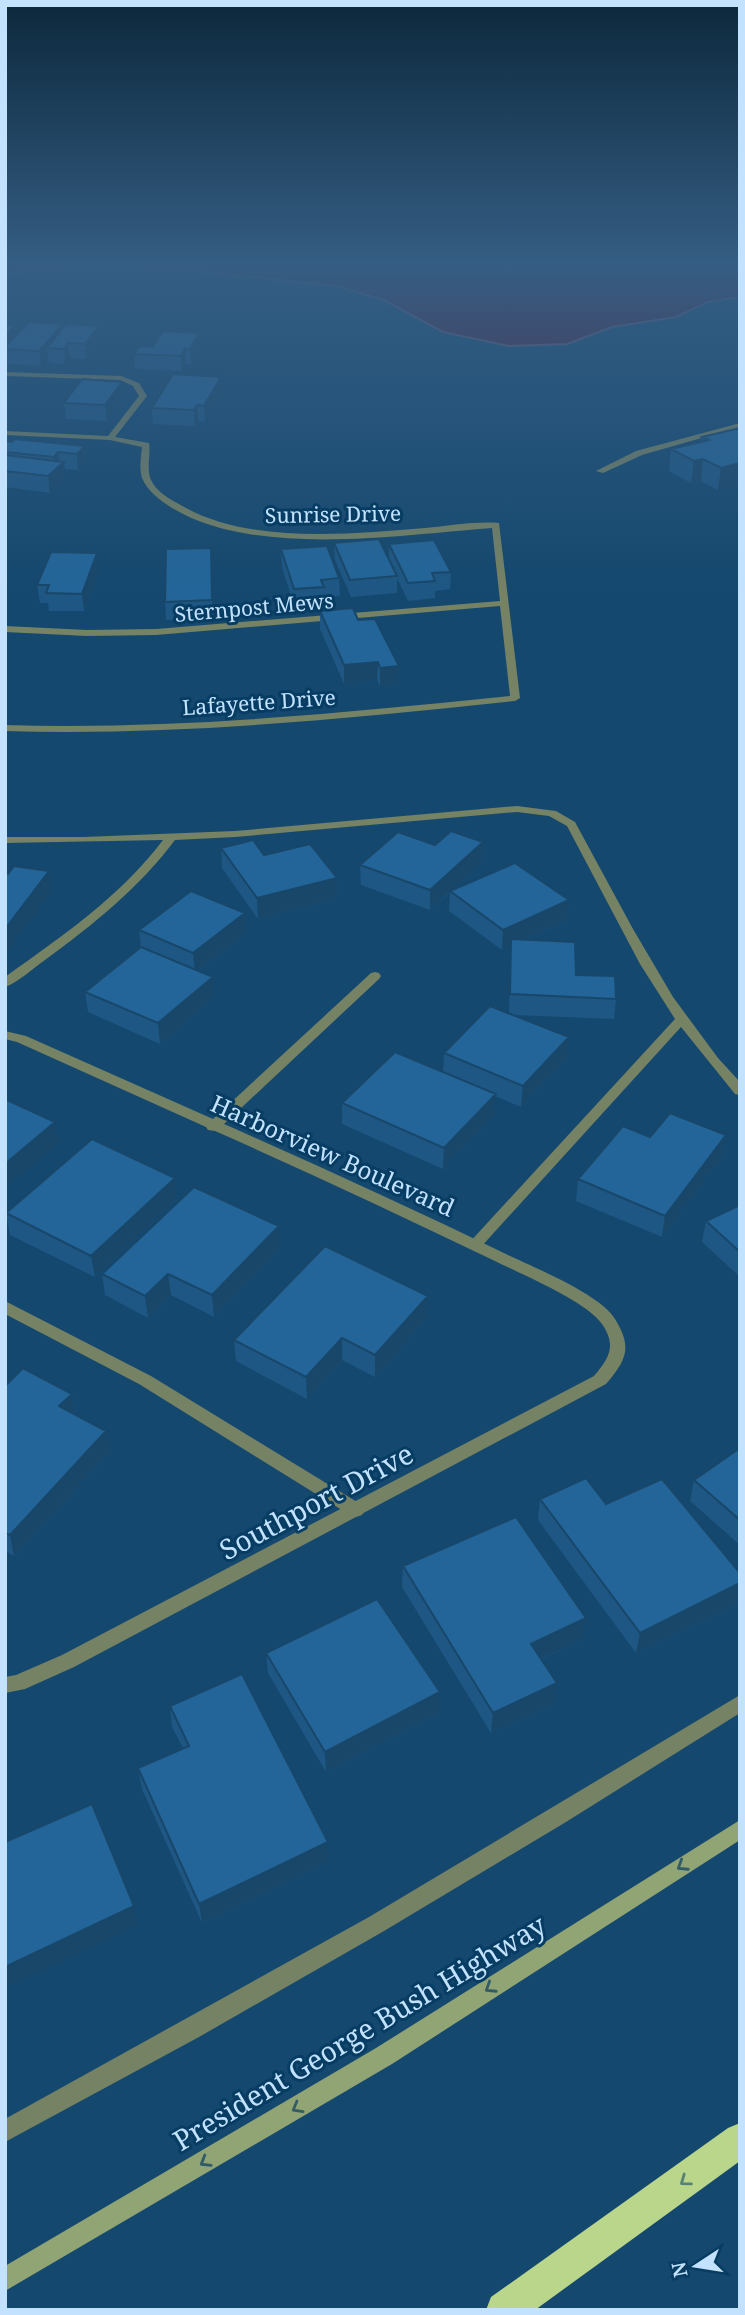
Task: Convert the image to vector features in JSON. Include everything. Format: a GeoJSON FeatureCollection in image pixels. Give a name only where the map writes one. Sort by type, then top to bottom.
{"type":"FeatureCollection","features":[{"type":"Feature","properties":{"kind":"highway"},"geometry":{"type":"LineString","coordinates":[[504,2310],[740,2140]]}},
{"type":"Feature","properties":{"kind":"main road","name":"President George Bush Highway"},"geometry":{"type":"LineString","coordinates":[[5,2280],[384,2056],[740,1829]]}},
{"type":"Feature","properties":{"kind":"street"},"geometry":{"type":"LineString","coordinates":[[5,374],[121,378],[136,385],[144,396],[110,438]]}},
{"type":"Feature","properties":{"kind":"street"},"geometry":{"type":"LineString","coordinates":[[600,471],[639,453],[740,425]]}},
{"type":"Feature","properties":{"kind":"street","name":"Sunrise Drive"},"geometry":{"type":"LineString","coordinates":[[5,433],[110,438],[146,445],[146,479],[175,509],[240,530],[280,535],[330,535],[496,525],[515,698]]}},
{"type":"Feature","properties":{"kind":"street","name":"Sternpost Mews"},"geometry":{"type":"LineString","coordinates":[[5,629],[87,633],[156,632],[505,603]]}},
{"type":"Feature","properties":{"kind":"street","name":"Lafayette Drive"},"geometry":{"type":"LineString","coordinates":[[5,728],[104,729],[256,723],[515,698]]}},
{"type":"Feature","properties":{"kind":"street"},"geometry":{"type":"LineString","coordinates":[[5,840],[171,838],[517,809],[552,813],[571,824],[638,951],[716,1066],[740,1091]]}},
{"type":"Feature","properties":{"kind":"street"},"geometry":{"type":"LineString","coordinates":[[5,983],[85,923],[148,870],[171,838]]}},
{"type":"Feature","properties":{"kind":"street"},"geometry":{"type":"LineString","coordinates":[[214,1126],[375,976]]}},
{"type":"Feature","properties":{"kind":"street"},"geometry":{"type":"LineString","coordinates":[[475,1244],[682,1019]]}},
{"type":"Feature","properties":{"kind":"street","name":"Harborview Boulevard"},"geometry":{"type":"LineString","coordinates":[[5,1035],[79,1065],[376,1197],[577,1295],[608,1320],[619,1346]]}},
{"type":"Feature","properties":{"kind":"street"},"geometry":{"type":"LineString","coordinates":[[5,1307],[145,1380],[356,1510]]}},
{"type":"Feature","properties":{"kind":"street","name":"Southport Drive"},"geometry":{"type":"LineString","coordinates":[[12,1684],[68,1661],[600,1380],[616,1361],[619,1346]]}},
{"type":"Feature","properties":{"kind":"street"},"geometry":{"type":"LineString","coordinates":[[5,2132],[214,2019],[626,1776],[740,1703]]}},
{"type":"Feature","properties":{"kind":"building"},"geometry":{"type":"Polygon","coordinates":[[[173,374],[221,377],[204,406],[197,405],[194,410],[152,408],[173,374]]]}},
{"type":"Feature","properties":{"kind":"building"},"geometry":{"type":"Polygon","coordinates":[[[82,379],[122,382],[105,405],[64,403],[82,379]]]}},
{"type":"Feature","properties":{"kind":"building"},"geometry":{"type":"Polygon","coordinates":[[[740,428],[740,463],[721,468],[703,459],[694,461],[671,449],[709,440],[702,437],[740,428]]]}},
{"type":"Feature","properties":{"kind":"building"},"geometry":{"type":"Polygon","coordinates":[[[15,439],[85,446],[77,454],[58,452],[54,457],[5,452],[5,441],[12,442],[15,439]]]}},
{"type":"Feature","properties":{"kind":"building"},"geometry":{"type":"Polygon","coordinates":[[[5,455],[64,462],[48,476],[5,471],[5,455]]]}},
{"type":"Feature","properties":{"kind":"building"},"geometry":{"type":"Polygon","coordinates":[[[379,539],[397,576],[350,580],[334,543],[379,539]]]}},
{"type":"Feature","properties":{"kind":"building"},"geometry":{"type":"Polygon","coordinates":[[[434,540],[451,572],[432,573],[435,581],[408,583],[389,544],[434,540]]]}},
{"type":"Feature","properties":{"kind":"building"},"geometry":{"type":"Polygon","coordinates":[[[327,546],[339,578],[321,580],[324,587],[294,589],[281,549],[327,546]]]}},
{"type":"Feature","properties":{"kind":"building"},"geometry":{"type":"Polygon","coordinates":[[[211,548],[212,600],[165,602],[166,549],[211,548]]]}},
{"type":"Feature","properties":{"kind":"building"},"geometry":{"type":"Polygon","coordinates":[[[51,552],[97,553],[82,594],[46,593],[49,585],[37,585],[51,552]]]}},
{"type":"Feature","properties":{"kind":"building"},"geometry":{"type":"Polygon","coordinates":[[[353,608],[358,620],[375,619],[399,666],[380,668],[378,662],[344,665],[320,611],[353,608]]]}},
{"type":"Feature","properties":{"kind":"building"},"geometry":{"type":"Polygon","coordinates":[[[451,831],[483,842],[430,890],[360,865],[398,832],[435,845],[451,831]]]}},
{"type":"Feature","properties":{"kind":"building"},"geometry":{"type":"Polygon","coordinates":[[[253,840],[264,855],[310,844],[337,878],[257,898],[221,848],[253,840]]]}},
{"type":"Feature","properties":{"kind":"building"},"geometry":{"type":"Polygon","coordinates":[[[515,863],[569,900],[503,930],[450,891],[515,863]]]}},
{"type":"Feature","properties":{"kind":"building"},"geometry":{"type":"Polygon","coordinates":[[[14,866],[49,871],[5,929],[5,873],[8,874],[14,866]]]}},
{"type":"Feature","properties":{"kind":"building"},"geometry":{"type":"Polygon","coordinates":[[[191,891],[245,913],[193,953],[139,930],[191,891]]]}},
{"type":"Feature","properties":{"kind":"building"},"geometry":{"type":"Polygon","coordinates":[[[511,939],[575,942],[576,975],[615,976],[616,999],[510,994],[511,939]]]}},
{"type":"Feature","properties":{"kind":"building"},"geometry":{"type":"Polygon","coordinates":[[[141,947],[213,977],[158,1023],[85,992],[141,947]]]}},
{"type":"Feature","properties":{"kind":"building"},"geometry":{"type":"Polygon","coordinates":[[[490,1006],[569,1037],[523,1086],[444,1053],[490,1006]]]}},
{"type":"Feature","properties":{"kind":"building"},"geometry":{"type":"Polygon","coordinates":[[[395,1052],[496,1094],[444,1148],[342,1103],[395,1052]]]}},
{"type":"Feature","properties":{"kind":"building"},"geometry":{"type":"Polygon","coordinates":[[[5,1099],[55,1122],[5,1164],[5,1099]]]}},
{"type":"Feature","properties":{"kind":"building"},"geometry":{"type":"Polygon","coordinates":[[[670,1113],[726,1135],[665,1216],[578,1179],[623,1126],[650,1137],[670,1113]]]}},
{"type":"Feature","properties":{"kind":"building"},"geometry":{"type":"Polygon","coordinates":[[[92,1139],[175,1178],[91,1256],[6,1213],[92,1139]]]}},
{"type":"Feature","properties":{"kind":"building"},"geometry":{"type":"Polygon","coordinates":[[[194,1187],[279,1226],[212,1295],[168,1274],[145,1296],[102,1274],[194,1187]]]}},
{"type":"Feature","properties":{"kind":"building"},"geometry":{"type":"Polygon","coordinates":[[[740,1205],[740,1252],[706,1221],[740,1205]]]}},
{"type":"Feature","properties":{"kind":"building"},"geometry":{"type":"Polygon","coordinates":[[[325,1246],[428,1296],[375,1355],[342,1338],[306,1377],[234,1340],[325,1246]]]}},
{"type":"Feature","properties":{"kind":"building"},"geometry":{"type":"Polygon","coordinates":[[[23,1368],[72,1394],[59,1406],[106,1431],[10,1535],[5,1533],[5,1386],[23,1368]]]}},
{"type":"Feature","properties":{"kind":"building"},"geometry":{"type":"Polygon","coordinates":[[[740,1448],[740,1520],[694,1480],[740,1448]]]}},
{"type":"Feature","properties":{"kind":"building"},"geometry":{"type":"Polygon","coordinates":[[[586,1478],[606,1504],[662,1479],[740,1573],[740,1583],[640,1633],[540,1499],[586,1478]]]}},
{"type":"Feature","properties":{"kind":"building"},"geometry":{"type":"Polygon","coordinates":[[[516,1517],[586,1618],[531,1644],[557,1683],[493,1713],[403,1566],[516,1517]]]}},
{"type":"Feature","properties":{"kind":"building"},"geometry":{"type":"Polygon","coordinates":[[[377,1599],[440,1692],[325,1752],[266,1653],[377,1599]]]}},
{"type":"Feature","properties":{"kind":"building"},"geometry":{"type":"Polygon","coordinates":[[[242,1674],[328,1842],[199,1904],[138,1768],[189,1746],[170,1706],[242,1674]]]}},
{"type":"Feature","properties":{"kind":"building"},"geometry":{"type":"Polygon","coordinates":[[[92,1804],[134,1906],[5,1967],[5,1842],[92,1804]]]}}]}
